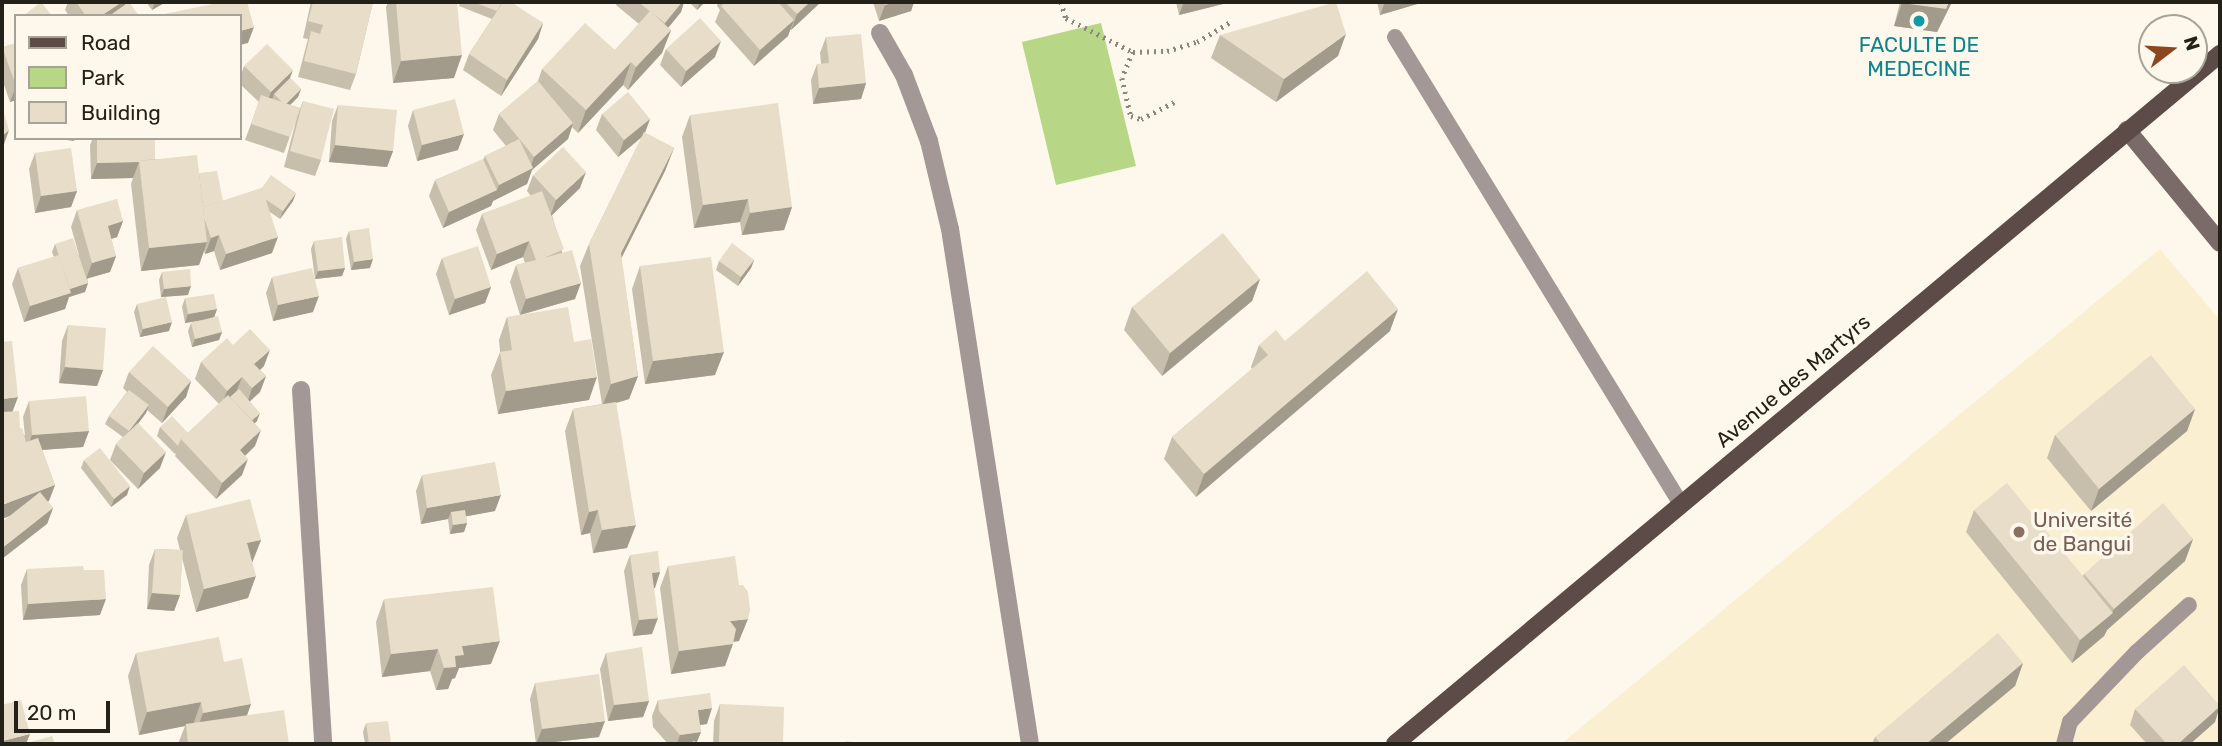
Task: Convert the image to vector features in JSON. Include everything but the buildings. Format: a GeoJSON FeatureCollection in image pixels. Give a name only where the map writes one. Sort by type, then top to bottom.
{"type":"FeatureCollection","features":[{"type":"Feature","properties":{"kind":"main road","name":"Avenue des Martyrs"},"geometry":{"type":"LineString","coordinates":[[1395,744],[2220,54]]}},
{"type":"Feature","properties":{"kind":"street"},"geometry":{"type":"LineString","coordinates":[[880,33],[904,75],[929,141],[950,229],[1030,744]]}},
{"type":"Feature","properties":{"kind":"street"},"geometry":{"type":"LineString","coordinates":[[2127,130],[2220,243]]}},
{"type":"Feature","properties":{"kind":"street"},"geometry":{"type":"LineString","coordinates":[[302,390],[323,744]]}},
{"type":"Feature","properties":{"kind":"lane"},"geometry":{"type":"LineString","coordinates":[[1395,37],[1402,48],[1410,60],[1417,72],[1431,96],[1474,166],[1488,190],[1517,237],[1589,355],[1603,378],[1626,417],[1612,393],[1583,345],[1562,310],[1410,60],[1395,37]]}},
{"type":"Feature","properties":{"kind":"lane"},"geometry":{"type":"LineString","coordinates":[[1395,37],[1681,504]]}},
{"type":"Feature","properties":{"kind":"lane"},"geometry":{"type":"LineString","coordinates":[[2064,744],[2070,722],[2137,652],[2189,604]]}},
{"type":"Feature","properties":{"kind":"path"},"geometry":{"type":"LineString","coordinates":[[1061,2],[1066,18],[1133,52],[1167,51],[1187,45],[1230,22]]}},
{"type":"Feature","properties":{"kind":"path"},"geometry":{"type":"LineString","coordinates":[[1133,52],[1122,78],[1131,116],[1141,119],[1176,101]]}},
{"type":"Feature","properties":{"kind":"shaded area","name":"Université de Bangui"},"geometry":{"type":"Polygon","coordinates":[[[2160,249],[2220,320],[2220,744],[1561,744],[2160,249]]]}},
{"type":"Feature","properties":{"kind":"green space"},"geometry":{"type":"Polygon","coordinates":[[[1101,23],[1136,166],[1056,185],[1022,42],[1101,23]]]}},
{"type":"Feature","properties":{"kind":"place","name":"FACULTE DE MEDECINE"},"geometry":{"type":"Point","coordinates":[1919,21]}},
{"type":"Feature","properties":{"kind":"place","name":"Université de Bangui"},"geometry":{"type":"Point","coordinates":[2019,532]}}]}
